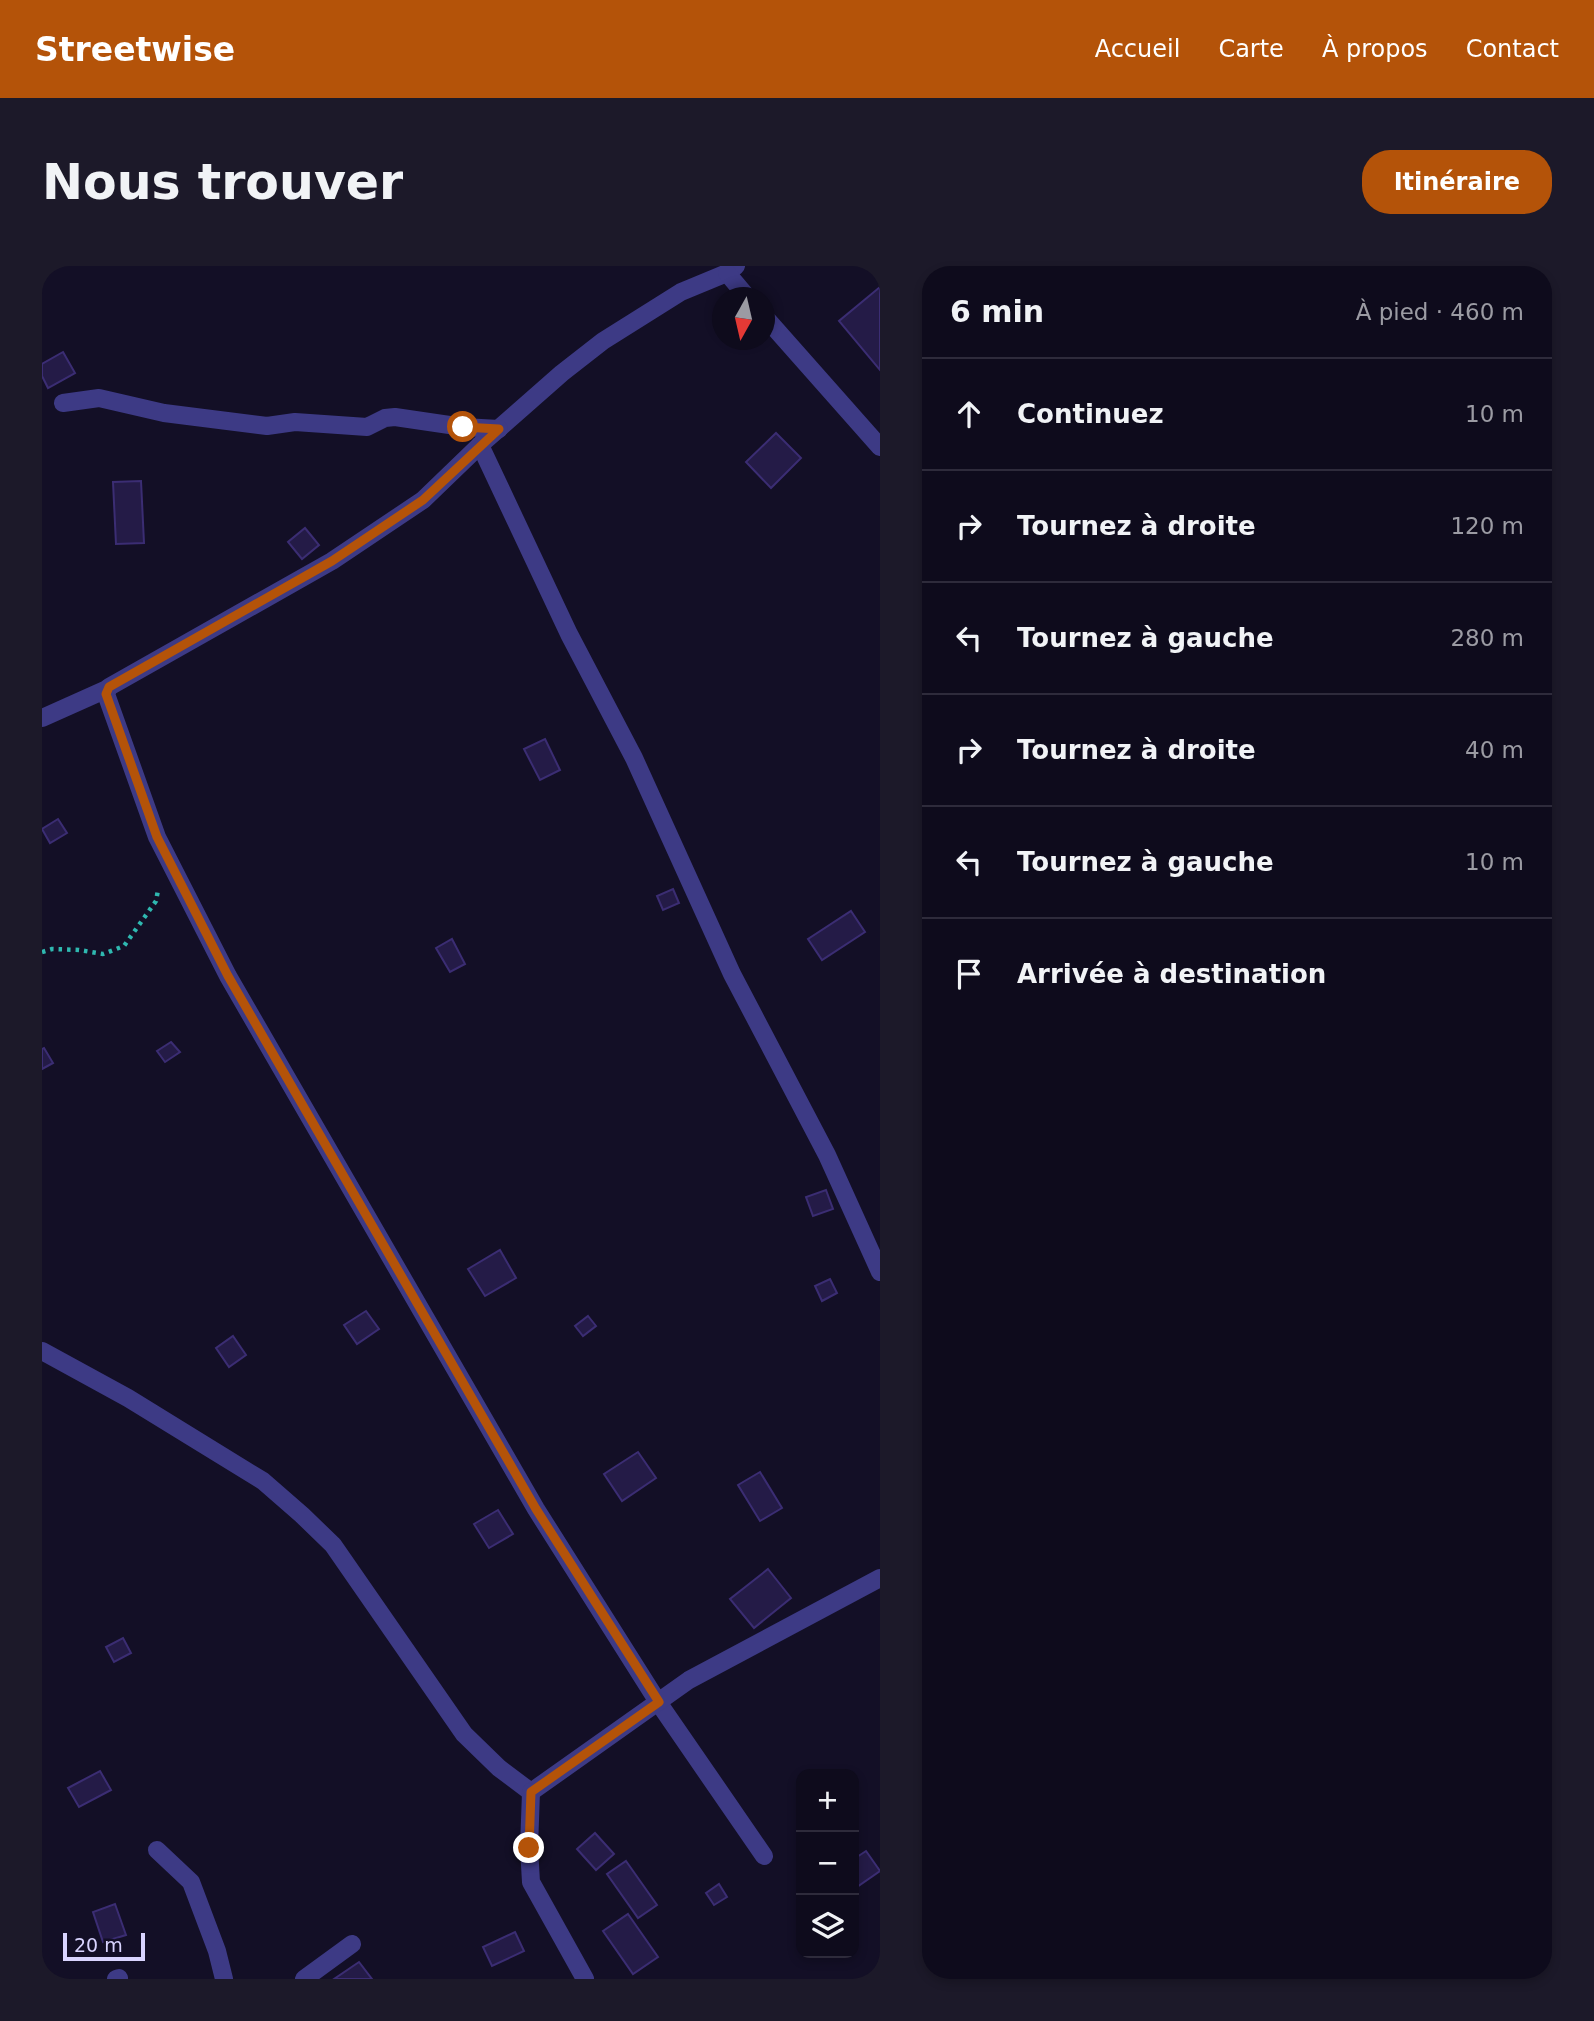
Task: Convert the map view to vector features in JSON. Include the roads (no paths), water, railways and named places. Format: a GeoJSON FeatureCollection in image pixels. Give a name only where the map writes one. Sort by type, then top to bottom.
{"type":"FeatureCollection","features":[{"type":"Feature","properties":{"kind":"street"},"geometry":{"type":"LineString","coordinates":[[42,718],[107,689],[343,553],[423,500],[480,445],[562,373],[603,341],[681,292],[731,270],[741,287]]}},
{"type":"Feature","properties":{"kind":"street"},"geometry":{"type":"LineString","coordinates":[[775,327],[880,447]]}},
{"type":"Feature","properties":{"kind":"street"},"geometry":{"type":"LineString","coordinates":[[63,403],[99,398],[164,413],[267,426],[295,422],[367,427],[385,418],[395,417],[463,427],[499,429]]}},
{"type":"Feature","properties":{"kind":"street"},"geometry":{"type":"LineString","coordinates":[[480,445],[569,634],[634,758],[732,974],[827,1155],[880,1272]]}},
{"type":"Feature","properties":{"kind":"street"},"geometry":{"type":"LineString","coordinates":[[107,689],[107,697],[157,837],[228,976],[536,1509],[659,1702],[764,1856]]}},
{"type":"Feature","properties":{"kind":"street"},"geometry":{"type":"LineString","coordinates":[[42,1351],[128,1398],[263,1481],[302,1515],[333,1545],[464,1734],[499,1768],[531,1792]]}},
{"type":"Feature","properties":{"kind":"street"},"geometry":{"type":"LineString","coordinates":[[531,1792],[689,1679],[880,1578]]}},
{"type":"Feature","properties":{"kind":"street"},"geometry":{"type":"LineString","coordinates":[[531,1792],[531,1882],[585,1979]]}},
{"type":"Feature","properties":{"kind":"street"},"geometry":{"type":"LineString","coordinates":[[158,1850],[191,1882],[217,1951],[224,1979]]}},
{"type":"Feature","properties":{"kind":"street"},"geometry":{"type":"LineString","coordinates":[[304,1979],[352,1944]]}}]}
